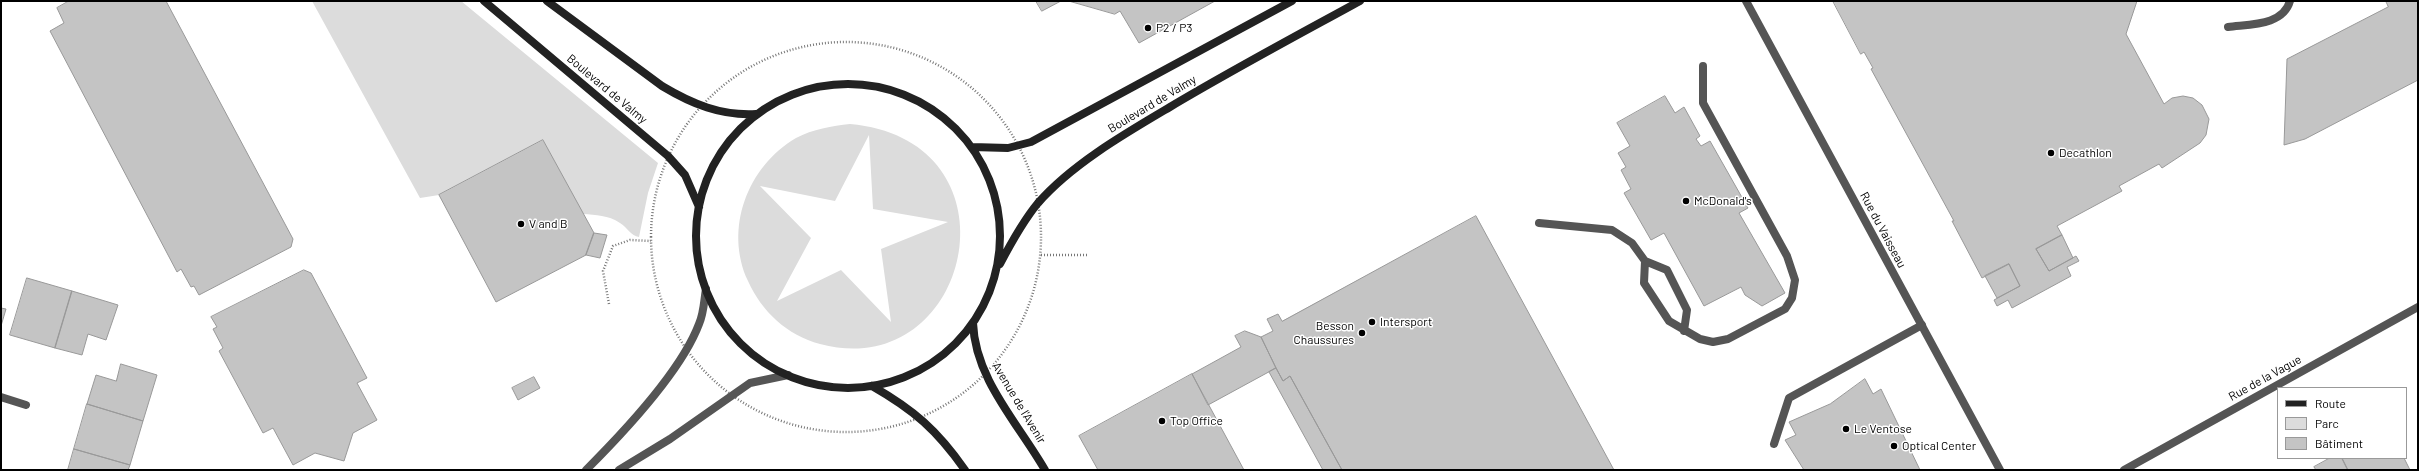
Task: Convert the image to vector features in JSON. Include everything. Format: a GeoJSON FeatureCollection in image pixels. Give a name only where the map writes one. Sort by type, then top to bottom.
{"type":"FeatureCollection","features":[{"type":"Feature","properties":{"kind":"main road","name":"Boulevard de Valmy"},"geometry":{"type":"LineString","coordinates":[[484,1],[668,156],[685,176],[699,208]]}},
{"type":"Feature","properties":{"kind":"main road"},"geometry":{"type":"LineString","coordinates":[[547,1],[662,86],[701,106],[731,114],[756,114]]}},
{"type":"Feature","properties":{"kind":"main road","name":"Boulevard de Valmy"},"geometry":{"type":"LineString","coordinates":[[972,147],[996,149],[1019,146],[1046,135],[1292,1]]}},
{"type":"Feature","properties":{"kind":"main road","name":"Boulevard de Valmy"},"geometry":{"type":"LineString","coordinates":[[996,272],[1015,236],[1039,202],[1064,179],[1126,133],[1231,71],[1360,1]]}},
{"type":"Feature","properties":{"kind":"main road"},"geometry":{"type":"LineString","coordinates":[[846,84],[878,86],[907,95],[937,112],[962,134],[972,147],[982,163],[996,198],[1000,235],[996,272],[983,307],[973,323],[962,336],[936,360],[906,377],[872,386],[854,388],[820,386],[788,375],[758,358],[732,334],[721,320],[706,288],[698,256],[696,240],[699,208],[704,189],[720,156],[730,140],[756,114],[784,98],[815,87],[846,84]]}},
{"type":"Feature","properties":{"kind":"main road","name":"Avenue de l'Avenir"},"geometry":{"type":"LineString","coordinates":[[973,323],[975,346],[986,375],[1045,470]]}},
{"type":"Feature","properties":{"kind":"main road"},"geometry":{"type":"LineString","coordinates":[[872,386],[909,408],[921,418],[946,443],[965,470]]}},
{"type":"Feature","properties":{"kind":"street","name":"Rue du Vaisseau"},"geometry":{"type":"LineString","coordinates":[[1746,1],[2000,470]]}},
{"type":"Feature","properties":{"kind":"street"},"geometry":{"type":"LineString","coordinates":[[2228,27],[2276,19],[2284,12],[2290,1]]}},
{"type":"Feature","properties":{"kind":"street"},"geometry":{"type":"LineString","coordinates":[[1645,261],[1644,283],[1669,321],[1684,331],[1713,342],[1728,339],[1785,309],[1792,298],[1796,280],[1787,256],[1703,103],[1703,66]]}},
{"type":"Feature","properties":{"kind":"street"},"geometry":{"type":"LineString","coordinates":[[1539,223],[1612,230],[1632,243],[1645,261],[1667,270],[1687,310],[1684,331]]}},
{"type":"Feature","properties":{"kind":"street"},"geometry":{"type":"LineString","coordinates":[[586,470],[610,446],[650,399],[686,350],[700,324],[706,288]]}},
{"type":"Feature","properties":{"kind":"street","name":"Rue de la Vague"},"geometry":{"type":"LineString","coordinates":[[2124,470],[2418,307]]}},
{"type":"Feature","properties":{"kind":"street"},"geometry":{"type":"LineString","coordinates":[[1774,444],[1789,398],[1922,325]]}},
{"type":"Feature","properties":{"kind":"street"},"geometry":{"type":"LineString","coordinates":[[619,470],[670,439],[750,383],[788,375]]}},
{"type":"Feature","properties":{"kind":"street"},"geometry":{"type":"LineString","coordinates":[[1,397],[26,405]]}},
{"type":"Feature","properties":{"kind":"path"},"geometry":{"type":"LineString","coordinates":[[840,42],[869,43],[895,48],[934,62],[967,83],[995,110],[1019,146],[1039,202],[1041,255],[1035,289],[1023,322],[1005,352],[986,375],[956,400],[921,418],[889,428],[848,433],[807,429],[767,417],[731,396],[707,375],[686,350],[668,316],[655,280],[651,242],[655,198],[668,156],[683,130],[701,106],[730,80],[763,60],[800,47],[840,42]]}},
{"type":"Feature","properties":{"kind":"path"},"geometry":{"type":"LineString","coordinates":[[609,304],[603,271],[613,246],[630,240],[651,242]]}},
{"type":"Feature","properties":{"kind":"path"},"geometry":{"type":"LineString","coordinates":[[1041,255],[1087,255]]}},
{"type":"Feature","properties":{"kind":"green space"},"geometry":{"type":"Polygon","coordinates":[[[312,1],[461,1],[658,163],[648,193],[639,237],[611,218],[583,214],[543,140],[439,195],[420,198],[312,1]]]}},
{"type":"Feature","properties":{"kind":"green space"},"geometry":{"type":"Polygon","coordinates":[[[850,124],[906,140],[941,171],[958,211],[958,255],[943,297],[914,329],[872,347],[820,344],[797,335],[777,321],[761,303],[748,281],[741,261],[738,241],[740,221],[745,201],[753,182],[764,165],[779,150],[802,135],[829,127],[850,124]],[[869,135],[835,201],[760,186],[811,238],[777,301],[841,270],[891,322],[881,249],[948,222],[873,209],[869,135]]]}},
{"type":"Feature","properties":{"kind":"building"},"geometry":{"type":"Polygon","coordinates":[[[69,1],[166,1],[293,239],[291,247],[199,295],[194,286],[191,287],[181,269],[177,272],[50,31],[64,23],[57,8],[69,1]]]}},
{"type":"Feature","properties":{"kind":"building"},"geometry":{"type":"Polygon","coordinates":[[[1036,1],[1061,1],[1042,11],[1036,1]]]}},
{"type":"Feature","properties":{"kind":"building","name":"P2 / P3"},"geometry":{"type":"Polygon","coordinates":[[[1069,1],[1215,1],[1139,43],[1120,11],[1115,14],[1069,1]]]}},
{"type":"Feature","properties":{"kind":"building","name":"Decathlon"},"geometry":{"type":"Polygon","coordinates":[[[1833,1],[2137,1],[2126,34],[2164,104],[2172,98],[2183,96],[2193,98],[2202,105],[2209,119],[2206,135],[2200,143],[2162,168],[2159,164],[2119,186],[2122,191],[2057,226],[2062,235],[2036,249],[2049,271],[2076,256],[2079,261],[2067,267],[2071,276],[2012,308],[2008,300],[1997,306],[1994,300],[2020,286],[2009,264],[1982,278],[1952,221],[1954,221],[1871,69],[1873,68],[1864,52],[1861,54],[1833,1]]]}},
{"type":"Feature","properties":{"kind":"building"},"geometry":{"type":"Polygon","coordinates":[[[2386,1],[2418,1],[2418,80],[2305,139],[2284,145],[2287,59],[2388,7],[2386,1]]]}},
{"type":"Feature","properties":{"kind":"building","name":"McDonald's"},"geometry":{"type":"Polygon","coordinates":[[[1665,96],[1675,113],[1684,107],[1700,136],[1696,139],[1701,146],[1710,141],[1748,208],[1739,213],[1785,293],[1762,306],[1745,295],[1741,287],[1704,306],[1664,233],[1651,240],[1624,193],[1631,189],[1621,170],[1626,167],[1618,153],[1630,146],[1617,123],[1665,96]]]}},
{"type":"Feature","properties":{"kind":"building","name":"V and B"},"geometry":{"type":"Polygon","coordinates":[[[543,140],[594,233],[586,255],[496,302],[439,195],[543,140]]]}},
{"type":"Feature","properties":{"kind":"building"},"geometry":{"type":"Polygon","coordinates":[[[1476,216],[1614,470],[1342,470],[1290,376],[1283,381],[1261,337],[1273,331],[1267,319],[1278,314],[1282,321],[1476,216]]]}},
{"type":"Feature","properties":{"kind":"building"},"geometry":{"type":"Polygon","coordinates":[[[594,233],[607,235],[600,258],[586,255],[594,233]]]}},
{"type":"Feature","properties":{"kind":"building"},"geometry":{"type":"Polygon","coordinates":[[[2062,235],[2073,258],[2049,271],[2036,249],[2062,235]]]}},
{"type":"Feature","properties":{"kind":"building"},"geometry":{"type":"Polygon","coordinates":[[[2009,264],[2020,286],[1997,298],[1985,276],[2009,264]]]}},
{"type":"Feature","properties":{"kind":"building"},"geometry":{"type":"Polygon","coordinates":[[[304,270],[311,273],[367,378],[357,383],[377,420],[353,433],[344,461],[315,453],[293,465],[273,428],[263,433],[219,351],[223,348],[213,329],[217,327],[211,317],[304,270]]]}},
{"type":"Feature","properties":{"kind":"building"},"geometry":{"type":"Polygon","coordinates":[[[27,278],[72,291],[55,348],[10,335],[27,278]]]}},
{"type":"Feature","properties":{"kind":"building"},"geometry":{"type":"Polygon","coordinates":[[[72,291],[118,305],[106,340],[88,334],[82,355],[55,348],[72,291]]]}},
{"type":"Feature","properties":{"kind":"building"},"geometry":{"type":"Polygon","coordinates":[[[1,308],[6,309],[1,326],[1,308]]]}},
{"type":"Feature","properties":{"kind":"building"},"geometry":{"type":"Polygon","coordinates":[[[1245,331],[1261,337],[1276,368],[1208,405],[1192,374],[1241,347],[1235,336],[1245,331]]]}},
{"type":"Feature","properties":{"kind":"building"},"geometry":{"type":"Polygon","coordinates":[[[121,364],[157,375],[143,421],[87,404],[96,375],[116,381],[121,364]]]}},
{"type":"Feature","properties":{"kind":"building"},"geometry":{"type":"Polygon","coordinates":[[[1276,368],[1283,381],[1290,376],[1342,470],[1323,470],[1269,372],[1276,368]]]}},
{"type":"Feature","properties":{"kind":"building","name":"Top Office"},"geometry":{"type":"Polygon","coordinates":[[[1192,374],[1244,470],[1098,470],[1079,436],[1192,374]]]}},
{"type":"Feature","properties":{"kind":"building"},"geometry":{"type":"Polygon","coordinates":[[[534,377],[540,388],[518,400],[512,388],[534,377]]]}},
{"type":"Feature","properties":{"kind":"building","name":"Le Ventose"},"geometry":{"type":"Polygon","coordinates":[[[1865,379],[1873,394],[1881,389],[1920,470],[1804,470],[1785,440],[1796,435],[1789,422],[1830,404],[1865,379]]]}},
{"type":"Feature","properties":{"kind":"building"},"geometry":{"type":"Polygon","coordinates":[[[87,404],[143,421],[130,465],[74,449],[87,404]]]}},
{"type":"Feature","properties":{"kind":"building"},"geometry":{"type":"Polygon","coordinates":[[[74,449],[130,465],[128,470],[68,470],[74,449]]]}},
{"type":"Feature","properties":{"kind":"building"},"geometry":{"type":"Polygon","coordinates":[[[2328,459],[2342,459],[2348,470],[2316,470],[2314,467],[2328,459]]]}},
{"type":"Feature","properties":{"kind":"building"},"geometry":{"type":"Polygon","coordinates":[[[2342,459],[2404,459],[2410,470],[2348,470],[2342,459]]]}},
{"type":"Feature","properties":{"kind":"place","name":"P2 / P3"},"geometry":{"type":"Point","coordinates":[1148,28]}},
{"type":"Feature","properties":{"kind":"place","name":"Decathlon"},"geometry":{"type":"Point","coordinates":[2051,153]}},
{"type":"Feature","properties":{"kind":"place","name":"McDonald's"},"geometry":{"type":"Point","coordinates":[1686,201]}},
{"type":"Feature","properties":{"kind":"place","name":"V and B"},"geometry":{"type":"Point","coordinates":[521,224]}},
{"type":"Feature","properties":{"kind":"place","name":"Intersport"},"geometry":{"type":"Point","coordinates":[1372,322]}},
{"type":"Feature","properties":{"kind":"place","name":"Besson Chaussures"},"geometry":{"type":"Point","coordinates":[1362,333]}},
{"type":"Feature","properties":{"kind":"place","name":"Top Office"},"geometry":{"type":"Point","coordinates":[1162,421]}},
{"type":"Feature","properties":{"kind":"place","name":"Le Ventose"},"geometry":{"type":"Point","coordinates":[1846,429]}},
{"type":"Feature","properties":{"kind":"place","name":"Optical Center"},"geometry":{"type":"Point","coordinates":[1894,446]}}]}
